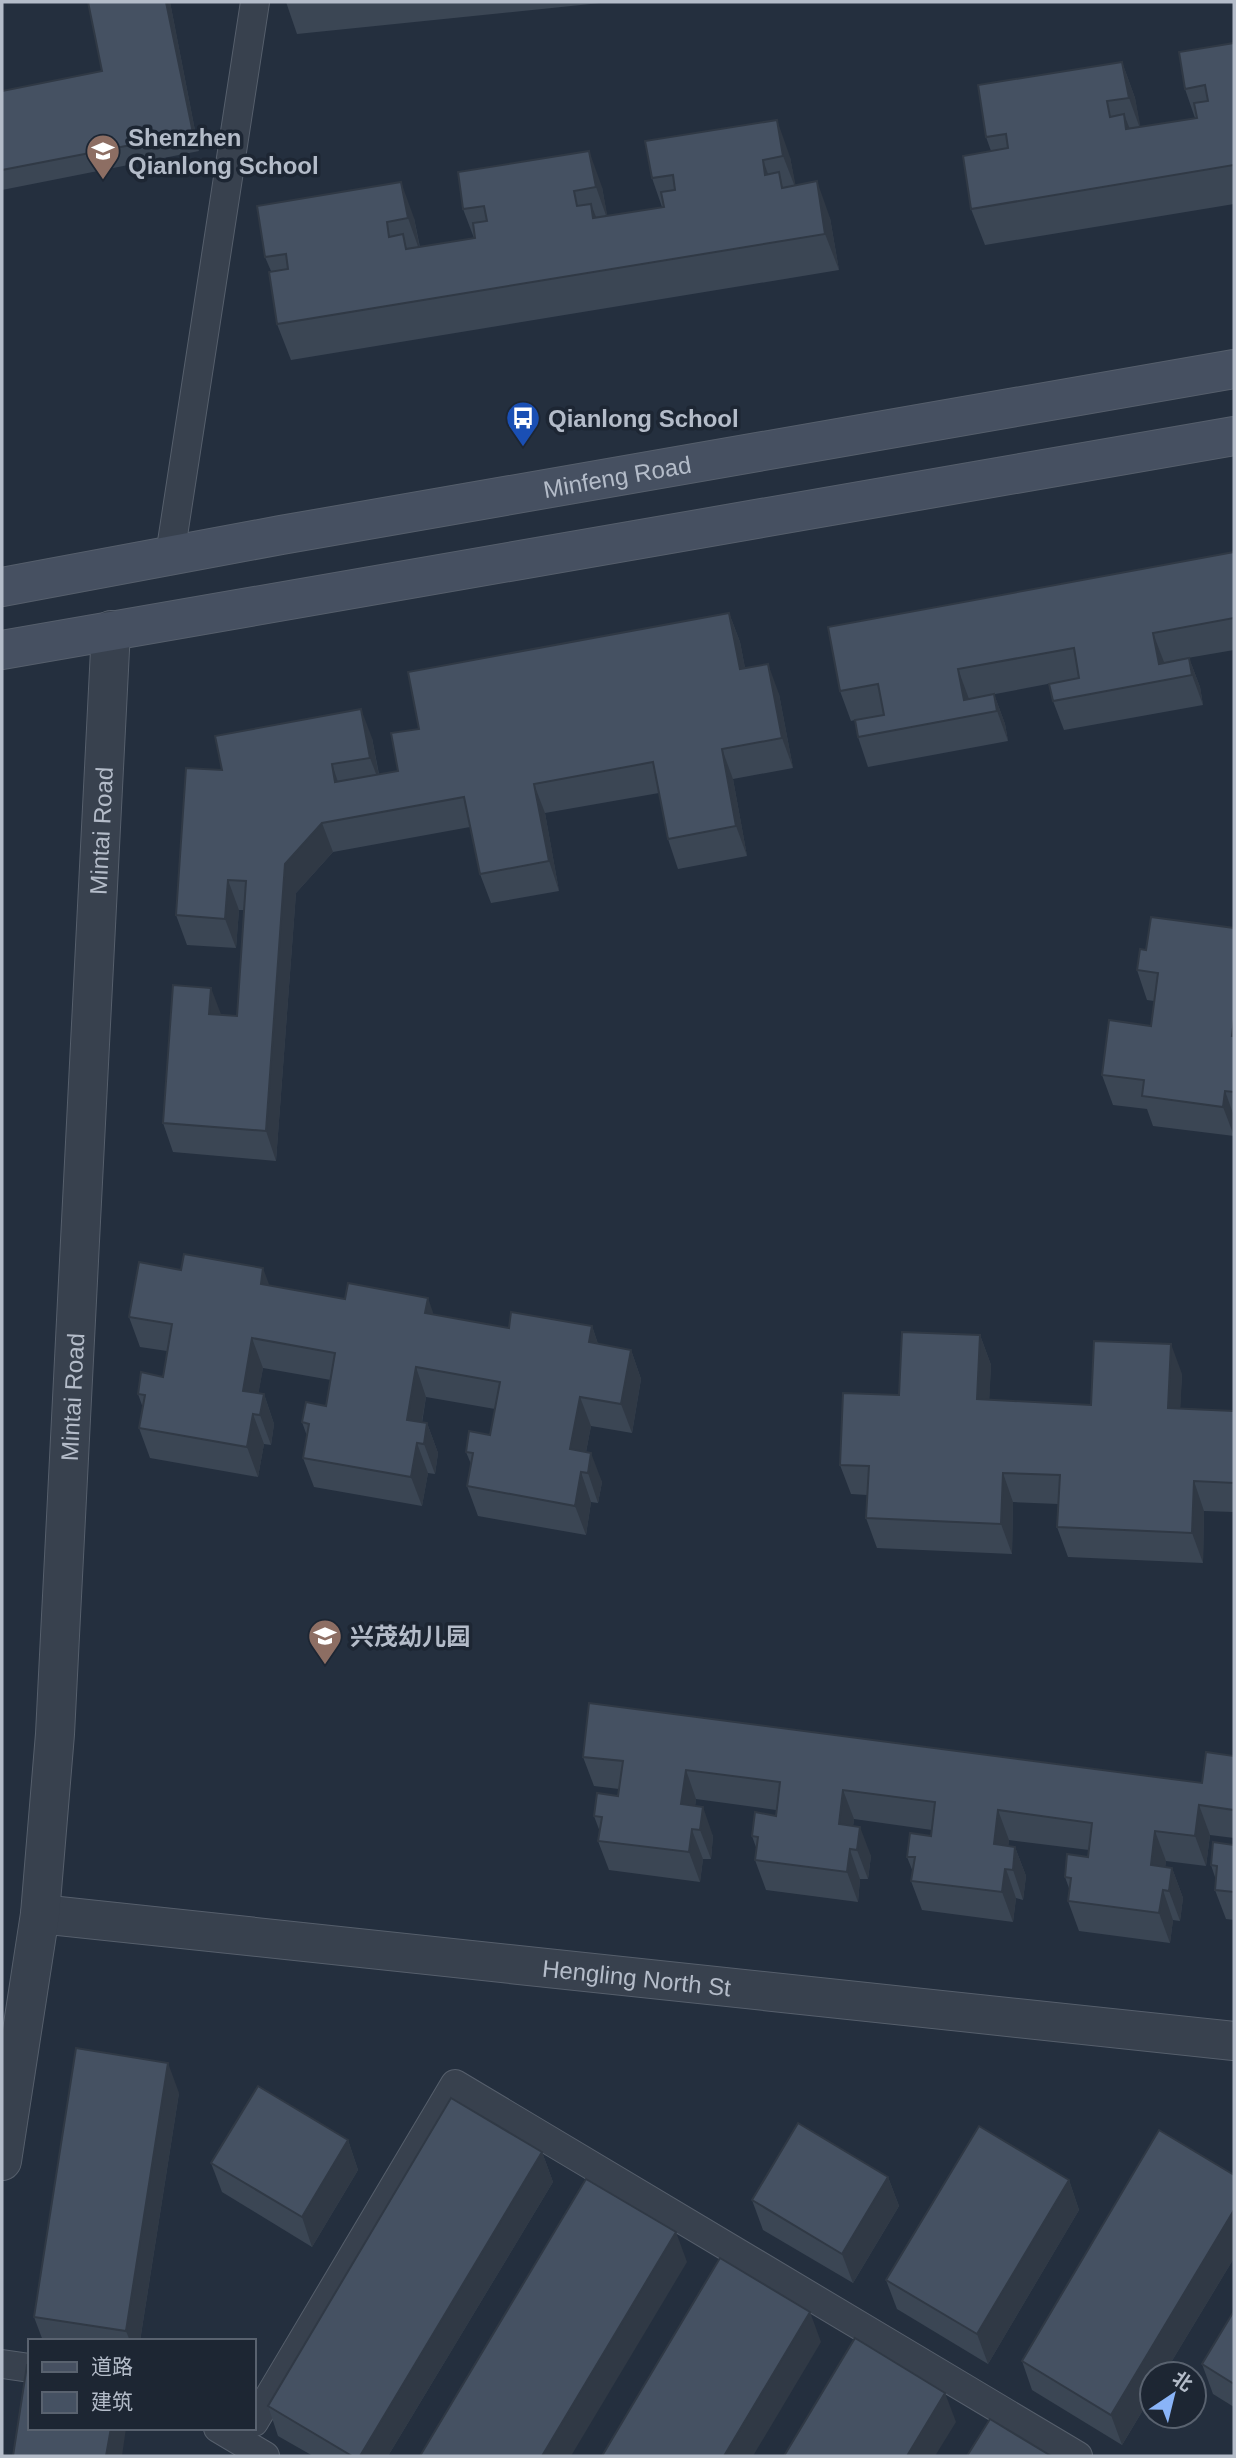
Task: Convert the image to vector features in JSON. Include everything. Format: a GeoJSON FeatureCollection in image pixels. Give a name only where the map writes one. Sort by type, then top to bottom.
{"type":"FeatureCollection","features":[{"type":"Feature","properties":{"kind":"main road","name":"Minfeng Road"},"geometry":{"type":"LineString","coordinates":[[2,587],[170,555],[1234,369]]}},
{"type":"Feature","properties":{"kind":"main road"},"geometry":{"type":"LineString","coordinates":[[2,650],[1234,436]]}},
{"type":"Feature","properties":{"kind":"street","name":"Mintai Road"},"geometry":{"type":"LineString","coordinates":[[2,2161],[40,1914],[55,1734],[111,630]]}},
{"type":"Feature","properties":{"kind":"street","name":"Hengling North St"},"geometry":{"type":"LineString","coordinates":[[40,1914],[1234,2041]]}},
{"type":"Feature","properties":{"kind":"lane"},"geometry":{"type":"LineString","coordinates":[[170,555],[255,2]]}},
{"type":"Feature","properties":{"kind":"lane"},"geometry":{"type":"LineString","coordinates":[[256,2418],[455,2084],[1078,2456]]}},
{"type":"Feature","properties":{"kind":"lane"},"geometry":{"type":"LineString","coordinates":[[2,2364],[28,2368]]}},
{"type":"Feature","properties":{"kind":"building"},"geometry":{"type":"Polygon","coordinates":[[[88,2],[166,2],[193,133],[2,170],[2,91],[102,71],[88,2]]]}},
{"type":"Feature","properties":{"kind":"building"},"geometry":{"type":"Polygon","coordinates":[[[1234,43],[1234,165],[971,209],[963,156],[1008,148],[1006,134],[986,137],[978,85],[1122,62],[1129,98],[1107,101],[1110,117],[1124,114],[1126,129],[1197,118],[1194,103],[1208,101],[1205,85],[1185,89],[1179,52],[1234,43]]]}},
{"type":"Feature","properties":{"kind":"building"},"geometry":{"type":"Polygon","coordinates":[[[777,120],[783,156],[763,160],[765,175],[779,172],[782,188],[817,181],[825,234],[277,324],[269,272],[288,269],[286,254],[265,257],[257,206],[401,182],[408,218],[387,222],[389,237],[403,234],[406,249],[475,238],[473,223],[487,221],[484,206],[463,209],[458,172],[589,151],[596,187],[574,191],[577,206],[591,204],[593,218],[664,207],[661,192],[675,190],[673,175],[652,178],[645,141],[777,120]]]}},
{"type":"Feature","properties":{"kind":"building"},"geometry":{"type":"Polygon","coordinates":[[[1234,552],[1234,618],[1153,633],[1159,664],[1189,658],[1192,675],[1053,701],[1049,684],[1079,678],[1074,648],[958,669],[964,700],[994,694],[997,711],[858,737],[855,720],[884,715],[878,684],[840,691],[828,627],[1234,552]]]}},
{"type":"Feature","properties":{"kind":"building"},"geometry":{"type":"Polygon","coordinates":[[[729,613],[740,669],[768,664],[782,738],[722,749],[736,826],[668,839],[653,762],[534,784],[549,861],[480,874],[464,797],[322,823],[285,864],[266,1131],[163,1123],[173,985],[211,988],[209,1014],[237,1016],[246,881],[228,880],[225,919],[176,915],[186,768],[222,770],[215,736],[361,709],[370,758],[332,764],[335,782],[398,771],[391,733],[419,729],[408,672],[729,613]]]}},
{"type":"Feature","properties":{"kind":"building"},"geometry":{"type":"Polygon","coordinates":[[[1151,917],[1234,928],[1234,1092],[1225,1091],[1223,1107],[1142,1096],[1144,1080],[1102,1075],[1109,1020],[1151,1026],[1158,973],[1137,970],[1140,949],[1146,950],[1151,917]]]}},
{"type":"Feature","properties":{"kind":"building"},"geometry":{"type":"Polygon","coordinates":[[[184,1254],[263,1268],[261,1284],[345,1299],[348,1283],[428,1298],[425,1313],[509,1328],[511,1312],[592,1326],[589,1342],[631,1350],[621,1404],[580,1397],[570,1449],[591,1453],[588,1473],[581,1472],[575,1506],[467,1486],[473,1453],[466,1452],[469,1431],[490,1435],[500,1382],[416,1367],[407,1420],[427,1423],[424,1444],[417,1443],[411,1477],[303,1458],[309,1424],[302,1422],[306,1402],[326,1406],[335,1353],[252,1338],[243,1391],[264,1394],[260,1415],[253,1414],[247,1447],[139,1428],[145,1395],[138,1394],[141,1372],[163,1377],[172,1324],[129,1317],[139,1262],[181,1270],[184,1254]]]}},
{"type":"Feature","properties":{"kind":"building"},"geometry":{"type":"Polygon","coordinates":[[[902,1332],[980,1335],[977,1399],[1091,1405],[1094,1341],[1171,1344],[1168,1408],[1234,1411],[1234,1483],[1194,1481],[1192,1533],[1057,1527],[1060,1475],[1003,1473],[1001,1524],[866,1518],[869,1466],[840,1465],[843,1393],[899,1395],[902,1332]]]}},
{"type":"Feature","properties":{"kind":"building"},"geometry":{"type":"Polygon","coordinates":[[[589,1703],[1202,1783],[1206,1752],[1234,1756],[1234,1810],[1199,1805],[1195,1836],[1155,1831],[1151,1865],[1172,1868],[1169,1891],[1163,1890],[1159,1913],[1068,1901],[1071,1878],[1065,1877],[1067,1854],[1088,1857],[1092,1823],[998,1810],[994,1844],[1015,1847],[1013,1870],[1005,1869],[1002,1892],[911,1881],[915,1857],[907,1857],[910,1833],[931,1836],[935,1802],[843,1790],[839,1824],[860,1827],[857,1850],[850,1849],[847,1872],[755,1860],[758,1837],[752,1836],[755,1812],[776,1816],[780,1782],[686,1770],[681,1804],[703,1807],[700,1830],[692,1829],[689,1852],[598,1841],[602,1817],[594,1816],[597,1793],[618,1796],[623,1761],[583,1757],[589,1703]]]}},
{"type":"Feature","properties":{"kind":"building"},"geometry":{"type":"Polygon","coordinates":[[[1213,1842],[1234,1845],[1234,1892],[1215,1890],[1217,1866],[1211,1865],[1213,1842]]]}},
{"type":"Feature","properties":{"kind":"building"},"geometry":{"type":"Polygon","coordinates":[[[76,2048],[168,2063],[126,2331],[34,2317],[76,2048]]]}},
{"type":"Feature","properties":{"kind":"building"},"geometry":{"type":"Polygon","coordinates":[[[258,2086],[348,2140],[302,2217],[211,2163],[258,2086]]]}},
{"type":"Feature","properties":{"kind":"building"},"geometry":{"type":"Polygon","coordinates":[[[451,2098],[542,2152],[360,2456],[352,2456],[268,2406],[451,2098]]]}},
{"type":"Feature","properties":{"kind":"building"},"geometry":{"type":"Polygon","coordinates":[[[798,2123],[888,2177],[842,2254],[752,2200],[798,2123]]]}},
{"type":"Feature","properties":{"kind":"building"},"geometry":{"type":"Polygon","coordinates":[[[979,2126],[1069,2180],[977,2334],[886,2280],[979,2126]]]}},
{"type":"Feature","properties":{"kind":"building"},"geometry":{"type":"Polygon","coordinates":[[[1159,2130],[1234,2175],[1234,2210],[1144,2360],[1138,2360],[1138,2370],[1111,2415],[1022,2361],[1159,2130]]]}},
{"type":"Feature","properties":{"kind":"building"},"geometry":{"type":"Polygon","coordinates":[[[586,2179],[676,2232],[542,2456],[420,2456],[586,2179]]]}},
{"type":"Feature","properties":{"kind":"building"},"geometry":{"type":"Polygon","coordinates":[[[720,2258],[810,2312],[724,2456],[602,2456],[720,2258]]]}},
{"type":"Feature","properties":{"kind":"building"},"geometry":{"type":"Polygon","coordinates":[[[1234,2311],[1234,2384],[1208,2368],[1208,2360],[1204,2360],[1234,2311]]]}},
{"type":"Feature","properties":{"kind":"building"},"geometry":{"type":"Polygon","coordinates":[[[855,2338],[945,2393],[907,2456],[784,2456],[855,2338]]]}},
{"type":"Feature","properties":{"kind":"building"},"geometry":{"type":"Polygon","coordinates":[[[27,2365],[28,2430],[111,2430],[106,2456],[13,2456],[27,2365]]]}},
{"type":"Feature","properties":{"kind":"building"},"geometry":{"type":"Polygon","coordinates":[[[990,2419],[1051,2456],[967,2456],[990,2419]]]}},
{"type":"Feature","properties":{"kind":"place","name":"Shenzhen Qianlong School"},"geometry":{"type":"Point","coordinates":[103,181]}},
{"type":"Feature","properties":{"kind":"place","name":"Qianlong School"},"geometry":{"type":"Point","coordinates":[523,448]}},
{"type":"Feature","properties":{"kind":"place","name":"兴茂幼儿园"},"geometry":{"type":"Point","coordinates":[325,1666]}}]}
